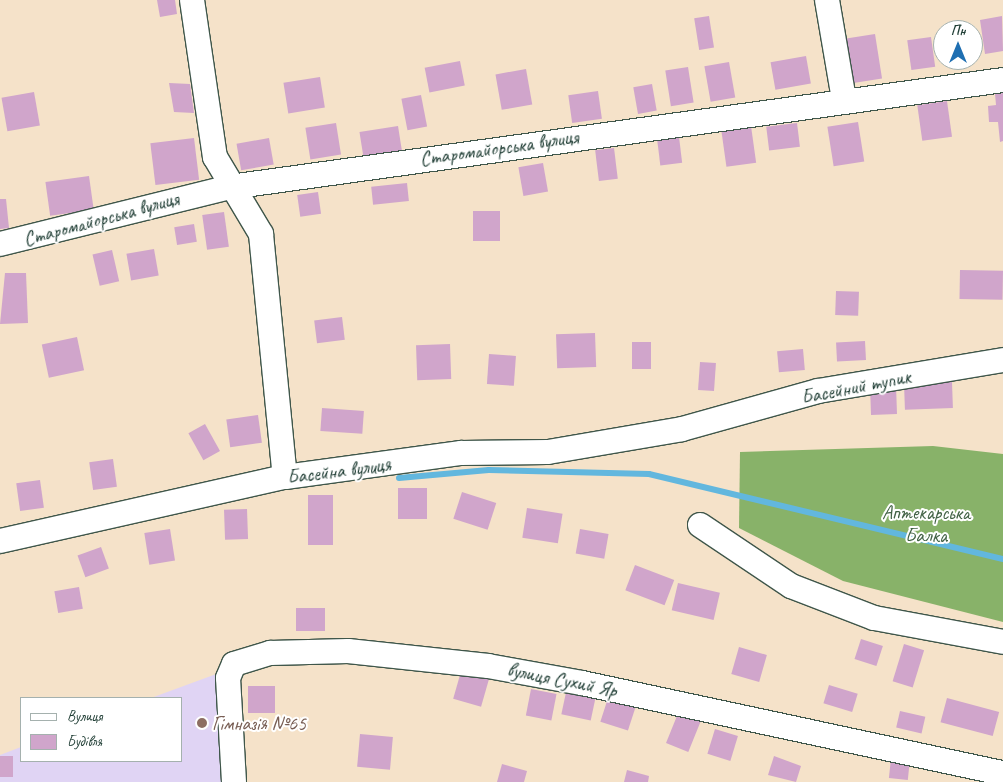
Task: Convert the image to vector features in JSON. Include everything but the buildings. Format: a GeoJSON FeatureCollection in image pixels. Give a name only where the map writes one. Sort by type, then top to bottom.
{"type":"FeatureCollection","features":[{"type":"Feature","properties":{"kind":"street"},"geometry":{"type":"LineString","coordinates":[[192,0],[214,157],[230,187],[261,234],[285,477]]}},
{"type":"Feature","properties":{"kind":"street"},"geometry":{"type":"LineString","coordinates":[[827,0],[844,99]]}},
{"type":"Feature","properties":{"kind":"street","name":"Старомайорська вулиця"},"geometry":{"type":"LineString","coordinates":[[0,244],[230,187],[844,99],[1003,80]]}},
{"type":"Feature","properties":{"kind":"street","name":"Басейний тупик"},"geometry":{"type":"LineString","coordinates":[[682,429],[818,391],[1003,360]]}},
{"type":"Feature","properties":{"kind":"street","name":"Басейна вулиця"},"geometry":{"type":"LineString","coordinates":[[0,541],[285,477],[461,453],[548,452],[682,429]]}},
{"type":"Feature","properties":{"kind":"street"},"geometry":{"type":"LineString","coordinates":[[700,525],[740,556],[809,593],[874,618],[1003,642]]}},
{"type":"Feature","properties":{"kind":"street","name":"вулиця Сухий Яр"},"geometry":{"type":"LineString","coordinates":[[234,782],[228,678],[234,664],[270,653],[348,651],[488,666],[573,681],[1003,773]]}},
{"type":"Feature","properties":{"kind":"shaded area","name":"Гімназія №65"},"geometry":{"type":"Polygon","coordinates":[[[219,673],[227,782],[0,782],[0,755],[20,747],[20,762],[182,762],[182,697],[154,697],[219,673]]]}},
{"type":"Feature","properties":{"kind":"green space","name":"Аптекарська Балка"},"geometry":{"type":"Polygon","coordinates":[[[933,446],[1003,454],[1003,622],[843,581],[739,528],[740,452],[933,446]]]}},
{"type":"Feature","properties":{"kind":"waterway"},"geometry":{"type":"LineString","coordinates":[[399,478],[489,470],[649,474],[1003,559]]}},
{"type":"Feature","properties":{"kind":"place","name":"Гімназія №65"},"geometry":{"type":"Point","coordinates":[202,723]}}]}
